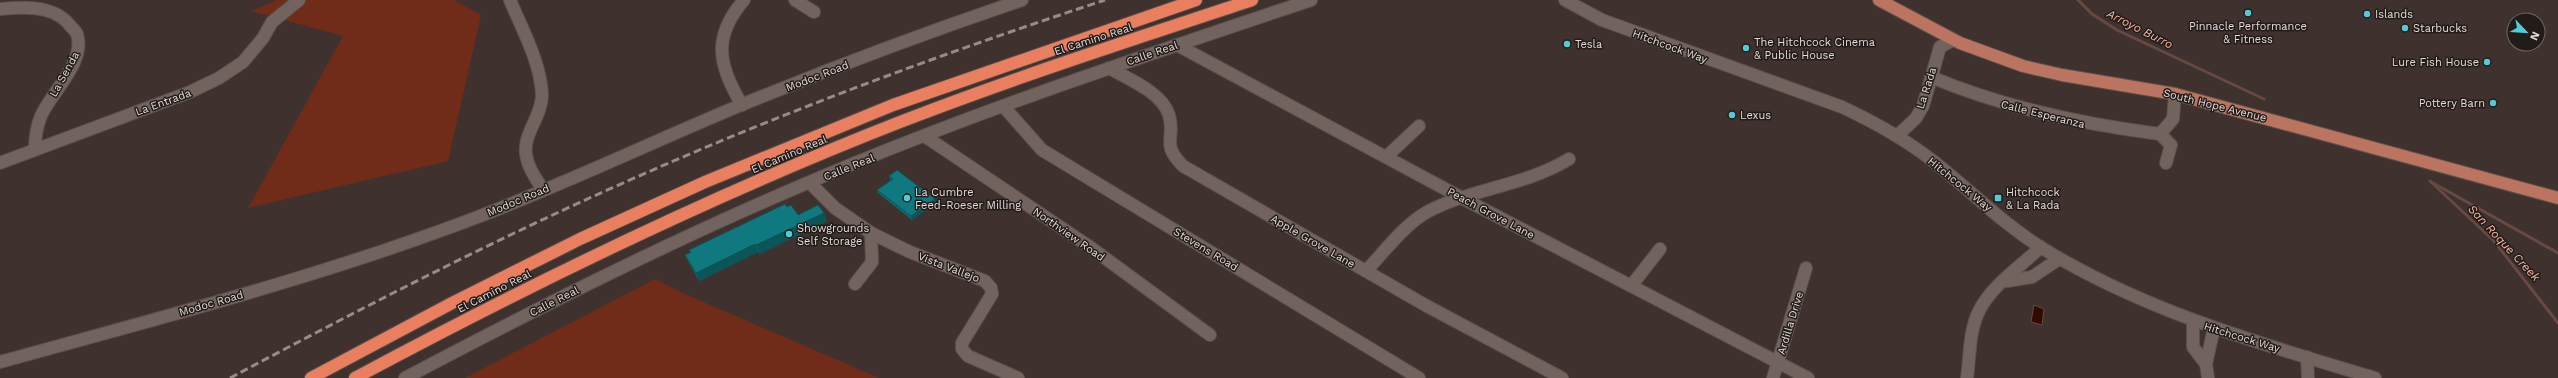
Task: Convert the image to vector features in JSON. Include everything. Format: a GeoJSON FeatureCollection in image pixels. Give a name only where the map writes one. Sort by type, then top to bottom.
{"type":"FeatureCollection","features":[{"type":"Feature","properties":{"kind":"highway","name":"El Camino Real"},"geometry":{"type":"LineString","coordinates":[[311,378],[468,295],[580,239],[705,182],[893,105],[1196,0]]}},
{"type":"Feature","properties":{"kind":"highway","name":"El Camino Real"},"geometry":{"type":"LineString","coordinates":[[355,378],[548,278],[642,233],[817,156],[1057,64],[1252,0]]}},
{"type":"Feature","properties":{"kind":"main road","name":"South Hope Avenue"},"geometry":{"type":"LineString","coordinates":[[1879,0],[1951,41],[2002,61],[2046,72],[2175,94],[2558,198]]}},
{"type":"Feature","properties":{"kind":"street","name":"La Entrada"},"geometry":{"type":"LineString","coordinates":[[0,163],[190,92],[219,78],[243,62],[263,38],[272,22],[299,0]]}},
{"type":"Feature","properties":{"kind":"street"},"geometry":{"type":"LineString","coordinates":[[510,0],[540,83],[542,108],[530,132],[525,149],[526,158],[542,189]]}},
{"type":"Feature","properties":{"kind":"street"},"geometry":{"type":"LineString","coordinates":[[742,105],[726,79],[721,61],[721,47],[733,13],[744,0]]}},
{"type":"Feature","properties":{"kind":"street"},"geometry":{"type":"LineString","coordinates":[[795,0],[814,12]]}},
{"type":"Feature","properties":{"kind":"street","name":"Modoc Road"},"geometry":{"type":"LineString","coordinates":[[0,362],[346,264],[475,218],[742,105],[938,29],[1022,0]]}},
{"type":"Feature","properties":{"kind":"street","name":"Calle Real"},"geometry":{"type":"LineString","coordinates":[[405,378],[595,280],[739,212],[926,137],[1109,68],[1311,0]]}},
{"type":"Feature","properties":{"kind":"street","name":"Hitchcock Way"},"geometry":{"type":"LineString","coordinates":[[1564,0],[1602,20],[1635,34],[1842,107],[1897,136],[1916,148],[2041,247],[2125,294],[2193,322],[2375,378]]}},
{"type":"Feature","properties":{"kind":"street","name":"La Senda"},"geometry":{"type":"LineString","coordinates":[[0,9],[30,8],[46,10],[70,24],[79,36],[78,54],[50,99],[32,136],[35,149]]}},
{"type":"Feature","properties":{"kind":"street","name":"La Rada"},"geometry":{"type":"LineString","coordinates":[[1897,136],[1916,118],[1923,106],[1940,46],[1951,41]]}},
{"type":"Feature","properties":{"kind":"street","name":"Peach Grove Lane"},"geometry":{"type":"LineString","coordinates":[[1177,45],[1462,198],[1808,378]]}},
{"type":"Feature","properties":{"kind":"street","name":"Apple Grove Lane"},"geometry":{"type":"LineString","coordinates":[[1109,68],[1158,100],[1165,108],[1170,124],[1168,146],[1171,154],[1183,166],[1366,271],[1562,378]]}},
{"type":"Feature","properties":{"kind":"street","name":"Calle Esperanza"},"geometry":{"type":"LineString","coordinates":[[1930,77],[1968,94],[2041,115],[2086,124],[2160,134]]}},
{"type":"Feature","properties":{"kind":"street"},"geometry":{"type":"LineString","coordinates":[[2166,163],[2171,145],[2160,134],[2173,119],[2175,94]]}},
{"type":"Feature","properties":{"kind":"street","name":"Stevens Road"},"geometry":{"type":"LineString","coordinates":[[1004,107],[1042,150],[1419,378]]}},
{"type":"Feature","properties":{"kind":"street"},"geometry":{"type":"LineString","coordinates":[[1386,157],[1420,126]]}},
{"type":"Feature","properties":{"kind":"street","name":"Northview Road"},"geometry":{"type":"LineString","coordinates":[[926,137],[1090,247],[1210,335]]}},
{"type":"Feature","properties":{"kind":"street"},"geometry":{"type":"LineString","coordinates":[[1366,271],[1420,217],[1462,198],[1541,176],[1569,159]]}},
{"type":"Feature","properties":{"kind":"street","name":"Vista Vallejo"},"geometry":{"type":"LineString","coordinates":[[810,183],[835,208],[871,233],[910,252],[985,281],[992,294],[989,302],[962,343],[962,349],[968,356],[1018,378]]}},
{"type":"Feature","properties":{"kind":"street"},"geometry":{"type":"LineString","coordinates":[[855,284],[871,267],[874,256],[871,233]]}},
{"type":"Feature","properties":{"kind":"street"},"geometry":{"type":"LineString","coordinates":[[1967,378],[1975,325],[1980,311],[1986,301],[2041,247]]}},
{"type":"Feature","properties":{"kind":"street"},"geometry":{"type":"LineString","coordinates":[[1631,286],[1660,249]]}},
{"type":"Feature","properties":{"kind":"street"},"geometry":{"type":"LineString","coordinates":[[2007,281],[2032,277],[2060,258]]}},
{"type":"Feature","properties":{"kind":"street","name":"Ardilla Drive"},"geometry":{"type":"LineString","coordinates":[[1773,378],[1806,268]]}},
{"type":"Feature","properties":{"kind":"street"},"geometry":{"type":"LineString","coordinates":[[2193,322],[2193,347],[2206,364]]}},
{"type":"Feature","properties":{"kind":"street"},"geometry":{"type":"LineString","coordinates":[[2208,378],[2206,364],[2214,328]]}},
{"type":"Feature","properties":{"kind":"street"},"geometry":{"type":"LineString","coordinates":[[2307,357],[2308,378]]}},
{"type":"Feature","properties":{"kind":"shaded area"},"geometry":{"type":"Polygon","coordinates":[[[277,0],[454,0],[481,15],[448,161],[248,208],[343,36],[251,11],[277,0]]]}},
{"type":"Feature","properties":{"kind":"shaded area"},"geometry":{"type":"Polygon","coordinates":[[[655,279],[685,294],[879,378],[465,378],[655,279]]]}},
{"type":"Feature","properties":{"kind":"shaded area"},"geometry":{"type":"Polygon","coordinates":[[[2034,305],[2044,309],[2042,325],[2031,322],[2034,305]]]}},
{"type":"Feature","properties":{"kind":"building","name":"La Cumbre Feed-Roeser Milling"},"geometry":{"type":"Polygon","coordinates":[[[897,170],[935,199],[911,216],[877,190],[893,179],[889,176],[897,170]]]}},
{"type":"Feature","properties":{"kind":"building"},"geometry":{"type":"Polygon","coordinates":[[[785,204],[787,207],[791,205],[798,215],[818,205],[824,213],[756,245],[755,244],[696,273],[685,255],[691,252],[689,250],[785,204]]]}},
{"type":"Feature","properties":{"kind":"waterway","name":"Arroyo Burro"},"geometry":{"type":"LineString","coordinates":[[2078,0],[2092,14],[2117,30],[2264,99]]}},
{"type":"Feature","properties":{"kind":"waterway","name":"San Roque Creek"},"geometry":{"type":"LineString","coordinates":[[2430,181],[2494,241],[2558,323]]}},
{"type":"Feature","properties":{"kind":"waterway","name":"Arroyo Burro"},"geometry":{"type":"LineString","coordinates":[[2433,183],[2558,253]]}},
{"type":"Feature","properties":{"kind":"railway"},"geometry":{"type":"LineString","coordinates":[[230,378],[483,248],[587,199],[696,151],[870,82],[1105,0]]}},
{"type":"Feature","properties":{"kind":"place","name":"Pinnacle Performance & Fitness"},"geometry":{"type":"Point","coordinates":[2248,13]}},
{"type":"Feature","properties":{"kind":"place","name":"Islands"},"geometry":{"type":"Point","coordinates":[2367,14]}},
{"type":"Feature","properties":{"kind":"place","name":"Starbucks"},"geometry":{"type":"Point","coordinates":[2405,28]}},
{"type":"Feature","properties":{"kind":"place","name":"Tesla"},"geometry":{"type":"Point","coordinates":[1567,44]}},
{"type":"Feature","properties":{"kind":"place","name":"The Hitchcock Cinema & Public House"},"geometry":{"type":"Point","coordinates":[1746,48]}},
{"type":"Feature","properties":{"kind":"place","name":"Lure Fish House"},"geometry":{"type":"Point","coordinates":[2487,62]}},
{"type":"Feature","properties":{"kind":"place","name":"Pottery Barn"},"geometry":{"type":"Point","coordinates":[2493,103]}},
{"type":"Feature","properties":{"kind":"place","name":"Lexus"},"geometry":{"type":"Point","coordinates":[1732,115]}},
{"type":"Feature","properties":{"kind":"place","name":"La Cumbre Feed-Roeser Milling"},"geometry":{"type":"Point","coordinates":[907,198]}},
{"type":"Feature","properties":{"kind":"place","name":"Hitchcock & La Rada"},"geometry":{"type":"Point","coordinates":[1998,198]}},
{"type":"Feature","properties":{"kind":"place","name":"Showgrounds Self Storage"},"geometry":{"type":"Point","coordinates":[789,234]}}]}
